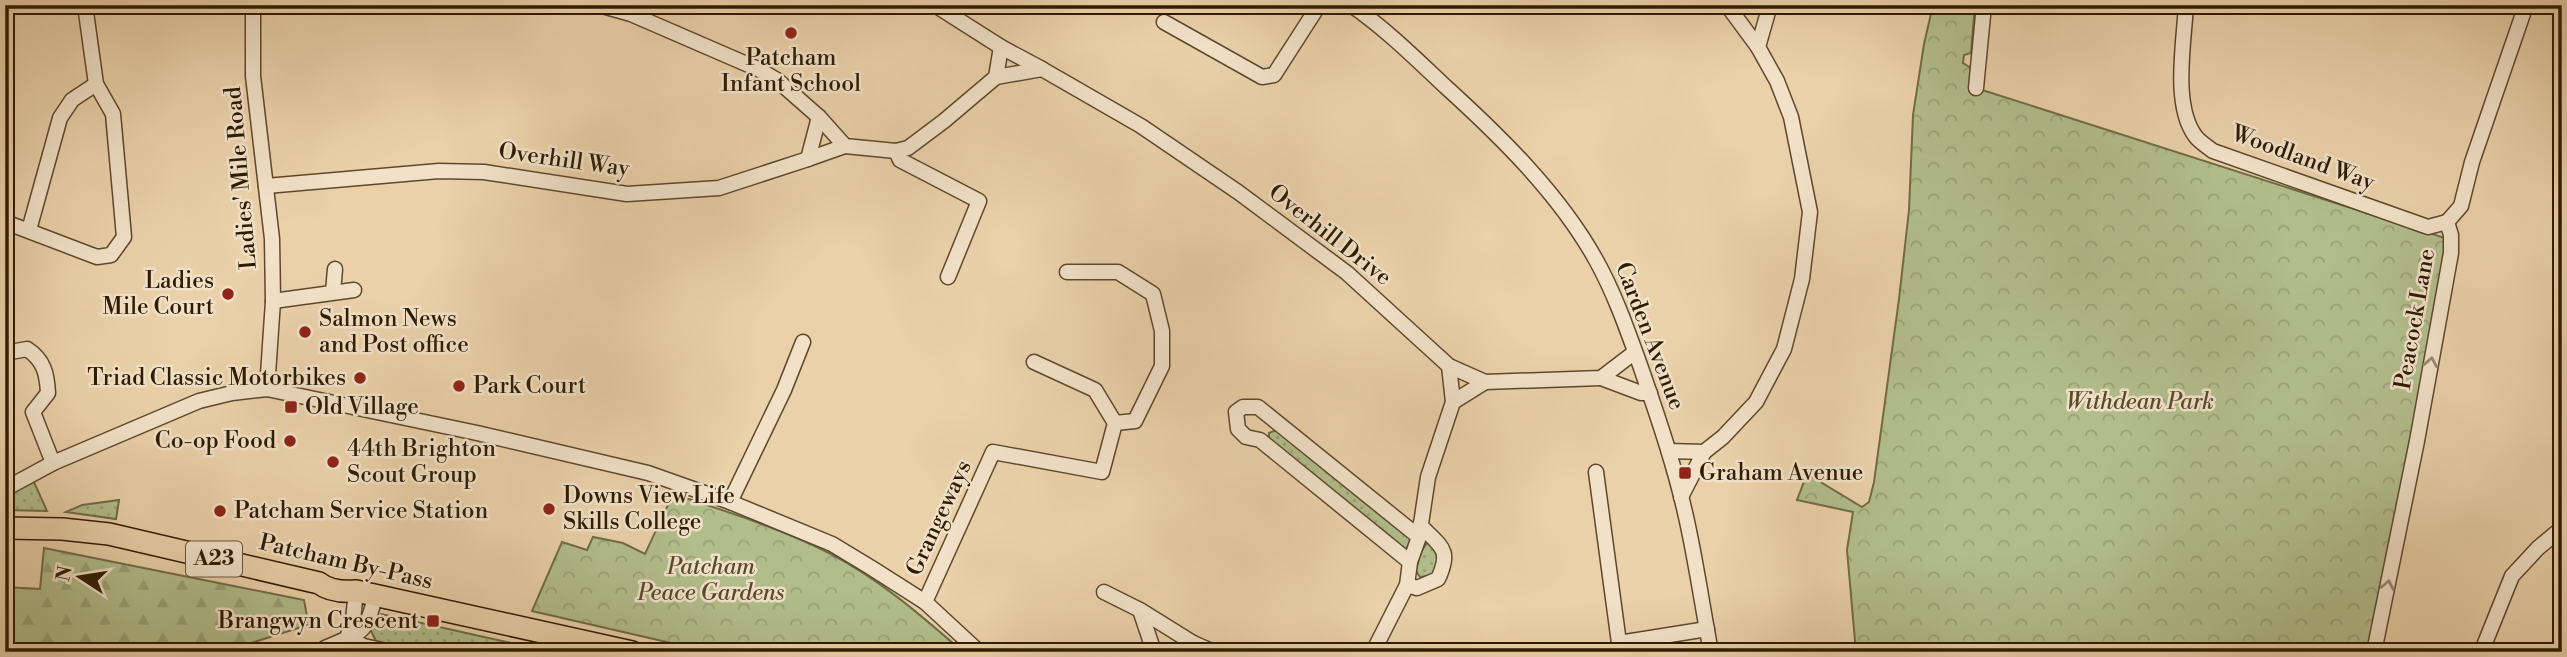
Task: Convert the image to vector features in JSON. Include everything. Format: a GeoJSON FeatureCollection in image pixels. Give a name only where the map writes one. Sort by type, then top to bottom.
{"type":"FeatureCollection","features":[{"type":"Feature","properties":{"kind":"highway","name":"Patcham By-Pass"},"geometry":{"type":"LineString","coordinates":[[5,528],[73,529],[109,534],[319,583],[337,590],[632,652]]}},
{"type":"Feature","properties":{"kind":"street"},"geometry":{"type":"LineString","coordinates":[[5,222],[97,257],[111,255],[124,237],[113,114],[96,84],[85,5]]}},
{"type":"Feature","properties":{"kind":"street","name":"Ladies' Mile Road"},"geometry":{"type":"LineString","coordinates":[[253,5],[253,76],[272,239],[273,301],[267,389]]}},
{"type":"Feature","properties":{"kind":"street"},"geometry":{"type":"LineString","coordinates":[[599,5],[631,14],[777,79],[819,117],[845,146]]}},
{"type":"Feature","properties":{"kind":"street"},"geometry":{"type":"LineString","coordinates":[[1164,22],[1262,77],[1274,75],[1319,5]]}},
{"type":"Feature","properties":{"kind":"street","name":"Carden Avenue"},"geometry":{"type":"LineString","coordinates":[[1350,5],[1373,21],[1465,104],[1531,172],[1573,223],[1596,260],[1636,352],[1669,451],[1681,497],[1711,652]]}},
{"type":"Feature","properties":{"kind":"street"},"geometry":{"type":"LineString","coordinates":[[1729,6],[1745,5]]}},
{"type":"Feature","properties":{"kind":"street"},"geometry":{"type":"LineString","coordinates":[[1758,47],[1770,5]]}},
{"type":"Feature","properties":{"kind":"street"},"geometry":{"type":"LineString","coordinates":[[1976,88],[1984,5]]}},
{"type":"Feature","properties":{"kind":"street","name":"Woodland Way"},"geometry":{"type":"LineString","coordinates":[[2186,5],[2183,113],[2196,138],[2213,151],[2428,227],[2446,222]]}},
{"type":"Feature","properties":{"kind":"street","name":"Peacock Lane"},"geometry":{"type":"LineString","coordinates":[[2374,652],[2417,441],[2451,253],[2451,234],[2446,222],[2461,206],[2472,162],[2525,5]]}},
{"type":"Feature","properties":{"kind":"street","name":"Overhill Drive"},"geometry":{"type":"LineString","coordinates":[[936,6],[1001,47],[1141,126],[1238,192],[1347,273],[1449,366],[1485,382],[1601,378],[1641,393],[1650,393]]}},
{"type":"Feature","properties":{"kind":"street"},"geometry":{"type":"LineString","coordinates":[[1681,497],[1704,452],[1723,437],[1756,402],[1784,349],[1802,279],[1810,212],[1791,117],[1777,81],[1758,47],[1729,6]]}},
{"type":"Feature","properties":{"kind":"street"},"geometry":{"type":"LineString","coordinates":[[996,77],[1001,47]]}},
{"type":"Feature","properties":{"kind":"street"},"geometry":{"type":"LineString","coordinates":[[808,159],[845,146],[896,152],[908,148],[996,77],[1042,69]]}},
{"type":"Feature","properties":{"kind":"street"},"geometry":{"type":"LineString","coordinates":[[29,230],[61,118],[72,100],[96,84]]}},
{"type":"Feature","properties":{"kind":"street"},"geometry":{"type":"LineString","coordinates":[[808,159],[819,117]]}},
{"type":"Feature","properties":{"kind":"street"},"geometry":{"type":"LineString","coordinates":[[896,152],[900,160],[979,201],[948,277]]}},
{"type":"Feature","properties":{"kind":"street","name":"Overhill Way"},"geometry":{"type":"LineString","coordinates":[[266,186],[439,171],[484,172],[626,194],[719,188],[808,159]]}},
{"type":"Feature","properties":{"kind":"street"},"geometry":{"type":"LineString","coordinates":[[333,292],[335,270]]}},
{"type":"Feature","properties":{"kind":"street"},"geometry":{"type":"LineString","coordinates":[[1034,362],[1095,390],[1115,423],[1135,421],[1162,366],[1162,331],[1153,294],[1118,272],[1067,272]]}},
{"type":"Feature","properties":{"kind":"street"},"geometry":{"type":"LineString","coordinates":[[273,301],[354,290]]}},
{"type":"Feature","properties":{"kind":"street"},"geometry":{"type":"LineString","coordinates":[[730,502],[784,390],[803,342]]}},
{"type":"Feature","properties":{"kind":"street"},"geometry":{"type":"LineString","coordinates":[[5,353],[27,349],[39,356],[47,379],[48,393],[33,412],[52,463]]}},
{"type":"Feature","properties":{"kind":"street"},"geometry":{"type":"LineString","coordinates":[[1601,378],[1636,352]]}},
{"type":"Feature","properties":{"kind":"street"},"geometry":{"type":"LineString","coordinates":[[1373,652],[1407,585],[1410,562],[1420,531],[1427,477],[1453,402],[1449,366]]}},
{"type":"Feature","properties":{"kind":"street"},"geometry":{"type":"LineString","coordinates":[[1453,402],[1485,382]]}},
{"type":"Feature","properties":{"kind":"street"},"geometry":{"type":"LineString","coordinates":[[5,489],[52,463],[199,401],[232,393],[267,389],[477,433],[648,473],[730,502],[832,544],[925,602],[979,652]]}},
{"type":"Feature","properties":{"kind":"street"},"geometry":{"type":"LineString","coordinates":[[1407,585],[1418,588],[1438,579],[1446,562],[1441,547],[1420,531],[1380,508],[1258,407],[1243,407],[1236,412],[1238,429],[1246,437],[1260,440],[1410,562]]}},
{"type":"Feature","properties":{"kind":"street"},"geometry":{"type":"LineString","coordinates":[[1260,440],[1274,421]]}},
{"type":"Feature","properties":{"kind":"street","name":"Grangeways"},"geometry":{"type":"LineString","coordinates":[[925,602],[993,452],[1102,472],[1115,423]]}},
{"type":"Feature","properties":{"kind":"street"},"geometry":{"type":"LineString","coordinates":[[1669,451],[1704,452]]}},
{"type":"Feature","properties":{"kind":"street"},"geometry":{"type":"LineString","coordinates":[[1596,472],[1619,647],[1707,629]]}},
{"type":"Feature","properties":{"kind":"street"},"geometry":{"type":"LineString","coordinates":[[1366,525],[1380,508]]}},
{"type":"Feature","properties":{"kind":"street"},"geometry":{"type":"LineString","coordinates":[[2484,652],[2485,643],[2512,576],[2538,548],[2562,528]]}},
{"type":"Feature","properties":{"kind":"street"},"geometry":{"type":"LineString","coordinates":[[1104,592],[1140,610],[1193,643],[1214,652]]}},
{"type":"Feature","properties":{"kind":"street"},"geometry":{"type":"LineString","coordinates":[[321,652],[363,631],[371,615],[366,594]]}},
{"type":"Feature","properties":{"kind":"street"},"geometry":{"type":"LineString","coordinates":[[1140,610],[1154,652]]}},
{"type":"Feature","properties":{"kind":"street"},"geometry":{"type":"LineString","coordinates":[[347,638],[364,646],[391,652]]}},
{"type":"Feature","properties":{"kind":"street"},"geometry":{"type":"LineString","coordinates":[[1173,652],[1193,643]]}},
{"type":"Feature","properties":{"kind":"green space","name":"Withdean Park"},"geometry":{"type":"Polygon","coordinates":[[[1933,5],[1975,5],[1971,53],[1964,55],[1963,63],[1971,68],[1969,85],[2445,238],[2448,249],[2369,652],[1856,652],[1847,550],[1853,512],[1797,500],[1807,474],[1862,507],[1869,502],[1899,299],[1909,210],[1913,115],[1933,5]]]}},
{"type":"Feature","properties":{"kind":"green space"},"geometry":{"type":"Polygon","coordinates":[[[1276,430],[1410,537],[1412,542],[1409,548],[1404,549],[1269,441],[1269,433],[1276,430]]]}},
{"type":"Feature","properties":{"kind":"green space"},"geometry":{"type":"Polygon","coordinates":[[[33,480],[47,511],[5,510],[5,494],[33,480]]]}},
{"type":"Feature","properties":{"kind":"green space","name":"Patcham Peace Gardens"},"geometry":{"type":"Polygon","coordinates":[[[673,494],[772,528],[829,553],[916,611],[963,652],[710,652],[532,611],[562,542],[587,550],[593,537],[623,543],[645,554],[673,494]]]}},
{"type":"Feature","properties":{"kind":"green space"},"geometry":{"type":"Polygon","coordinates":[[[119,500],[116,519],[66,512],[82,505],[119,500]]]}},
{"type":"Feature","properties":{"kind":"green space"},"geometry":{"type":"Polygon","coordinates":[[[1427,543],[1434,545],[1440,564],[1434,575],[1420,577],[1416,571],[1420,553],[1427,543]]]}},
{"type":"Feature","properties":{"kind":"green space"},"geometry":{"type":"Polygon","coordinates":[[[44,548],[304,600],[308,622],[311,624],[223,652],[5,652],[5,587],[40,589],[44,548]]]}},
{"type":"Feature","properties":{"kind":"green space"},"geometry":{"type":"Polygon","coordinates":[[[381,614],[552,652],[417,652],[377,643],[370,629],[381,614]]]}},
{"type":"Feature","properties":{"kind":"place","name":"Patcham Infant School"},"geometry":{"type":"Point","coordinates":[791,33]}},
{"type":"Feature","properties":{"kind":"place","name":"Ladies Mile Court"},"geometry":{"type":"Point","coordinates":[228,294]}},
{"type":"Feature","properties":{"kind":"place","name":"Salmon News and Post office"},"geometry":{"type":"Point","coordinates":[305,332]}},
{"type":"Feature","properties":{"kind":"place","name":"Triad Classic Motorbikes"},"geometry":{"type":"Point","coordinates":[360,378]}},
{"type":"Feature","properties":{"kind":"place","name":"Park Court"},"geometry":{"type":"Point","coordinates":[459,386]}},
{"type":"Feature","properties":{"kind":"place","name":"Old Village"},"geometry":{"type":"Point","coordinates":[291,407]}},
{"type":"Feature","properties":{"kind":"place","name":"Co-op Food"},"geometry":{"type":"Point","coordinates":[290,441]}},
{"type":"Feature","properties":{"kind":"place","name":"44th Brighton Scout Group"},"geometry":{"type":"Point","coordinates":[333,462]}},
{"type":"Feature","properties":{"kind":"place","name":"Graham Avenue"},"geometry":{"type":"Point","coordinates":[1685,473]}},
{"type":"Feature","properties":{"kind":"place","name":"Downs View Life Skills College"},"geometry":{"type":"Point","coordinates":[549,509]}},
{"type":"Feature","properties":{"kind":"place","name":"Patcham Service Station"},"geometry":{"type":"Point","coordinates":[220,511]}},
{"type":"Feature","properties":{"kind":"place","name":"Brangwyn Crescent"},"geometry":{"type":"Point","coordinates":[433,621]}}]}
